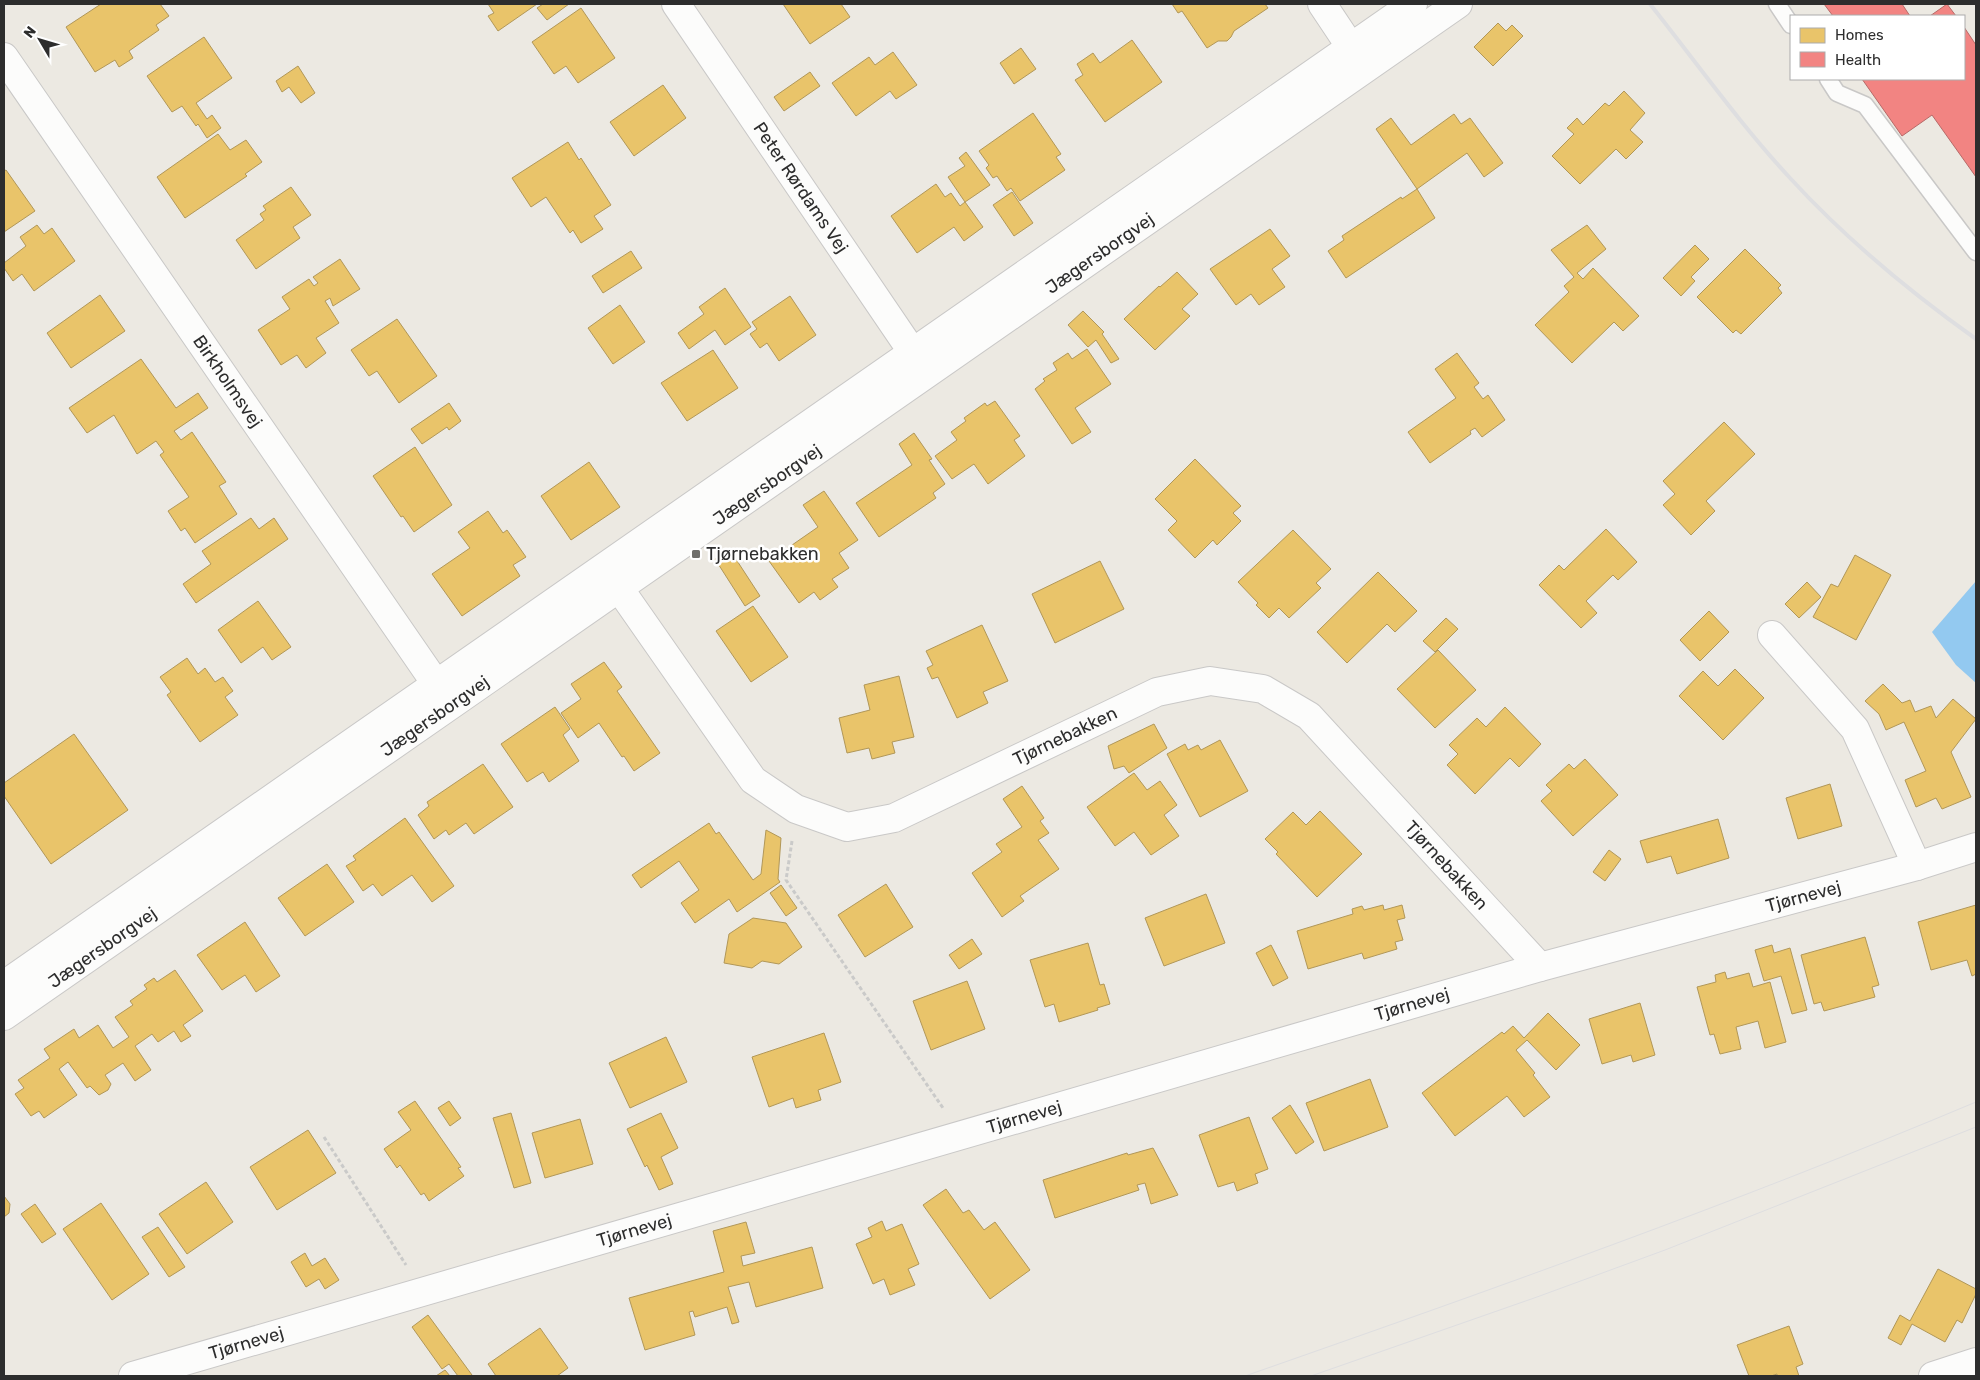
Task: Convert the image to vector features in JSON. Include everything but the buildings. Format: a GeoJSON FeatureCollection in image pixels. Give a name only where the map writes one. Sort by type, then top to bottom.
{"type":"FeatureCollection","features":[{"type":"Feature","properties":{"kind":"street","name":"Peter Rørdams Vej"},"geometry":{"type":"LineString","coordinates":[[676,4],[920,362]]}},
{"type":"Feature","properties":{"kind":"street"},"geometry":{"type":"LineString","coordinates":[[1322,4],[1358,58]]}},
{"type":"Feature","properties":{"kind":"street","name":"Jægersborgvej"},"geometry":{"type":"LineString","coordinates":[[1358,58],[1413,4]]}},
{"type":"Feature","properties":{"kind":"street","name":"Jægersborgvej"},"geometry":{"type":"LineString","coordinates":[[4,985],[604,567],[920,362],[1358,58],[1458,4]]}},
{"type":"Feature","properties":{"kind":"street","name":"Birkholmsvej"},"geometry":{"type":"LineString","coordinates":[[4,57],[452,706]]}},
{"type":"Feature","properties":{"kind":"street","name":"Jægersborgvej"},"geometry":{"type":"LineString","coordinates":[[4,1016],[619,589],[920,362]]}},
{"type":"Feature","properties":{"kind":"street","name":"Tjørnebakken"},"geometry":{"type":"LineString","coordinates":[[604,567],[754,780],[796,809],[847,827],[894,818],[1157,692],[1210,681],[1263,689],[1309,716],[1540,967]]}},
{"type":"Feature","properties":{"kind":"street"},"geometry":{"type":"LineString","coordinates":[[1772,635],[1856,729],[1917,866]]}},
{"type":"Feature","properties":{"kind":"street","name":"Tjørnevej"},"geometry":{"type":"LineString","coordinates":[[133,1376],[1540,967],[1917,866],[1976,847]]}},
{"type":"Feature","properties":{"kind":"street"},"geometry":{"type":"LineString","coordinates":[[1933,1376],[1976,1362]]}},
{"type":"Feature","properties":{"kind":"lane"},"geometry":{"type":"LineString","coordinates":[[1777,4],[1790,24]]}},
{"type":"Feature","properties":{"kind":"lane"},"geometry":{"type":"LineString","coordinates":[[1829,80],[1837,93],[1865,105],[1976,252]]}},
{"type":"Feature","properties":{"kind":"path"},"geometry":{"type":"LineString","coordinates":[[796,809],[786,880],[962,1135]]}},
{"type":"Feature","properties":{"kind":"path"},"geometry":{"type":"LineString","coordinates":[[324,1137],[423,1292]]}},
{"type":"Feature","properties":{"kind":"water"},"geometry":{"type":"Polygon","coordinates":[[[1976,581],[1976,683],[1956,665],[1932,632],[1976,581]]]}},
{"type":"Feature","properties":{"kind":"tram line"},"geometry":{"type":"LineString","coordinates":[[1245,1376],[1613,1245],[1795,1175],[1976,1102]]}},
{"type":"Feature","properties":{"kind":"tram line"},"geometry":{"type":"LineString","coordinates":[[1311,1376],[1665,1250],[1976,1127]]}},
{"type":"Feature","properties":{"kind":"railway"},"geometry":{"type":"LineString","coordinates":[[1650,4],[1754,136],[1811,200],[1879,263],[1976,339]]}},
{"type":"Feature","properties":{"kind":"place","name":"Tjørnebakken"},"geometry":{"type":"Point","coordinates":[696,554]}}]}
